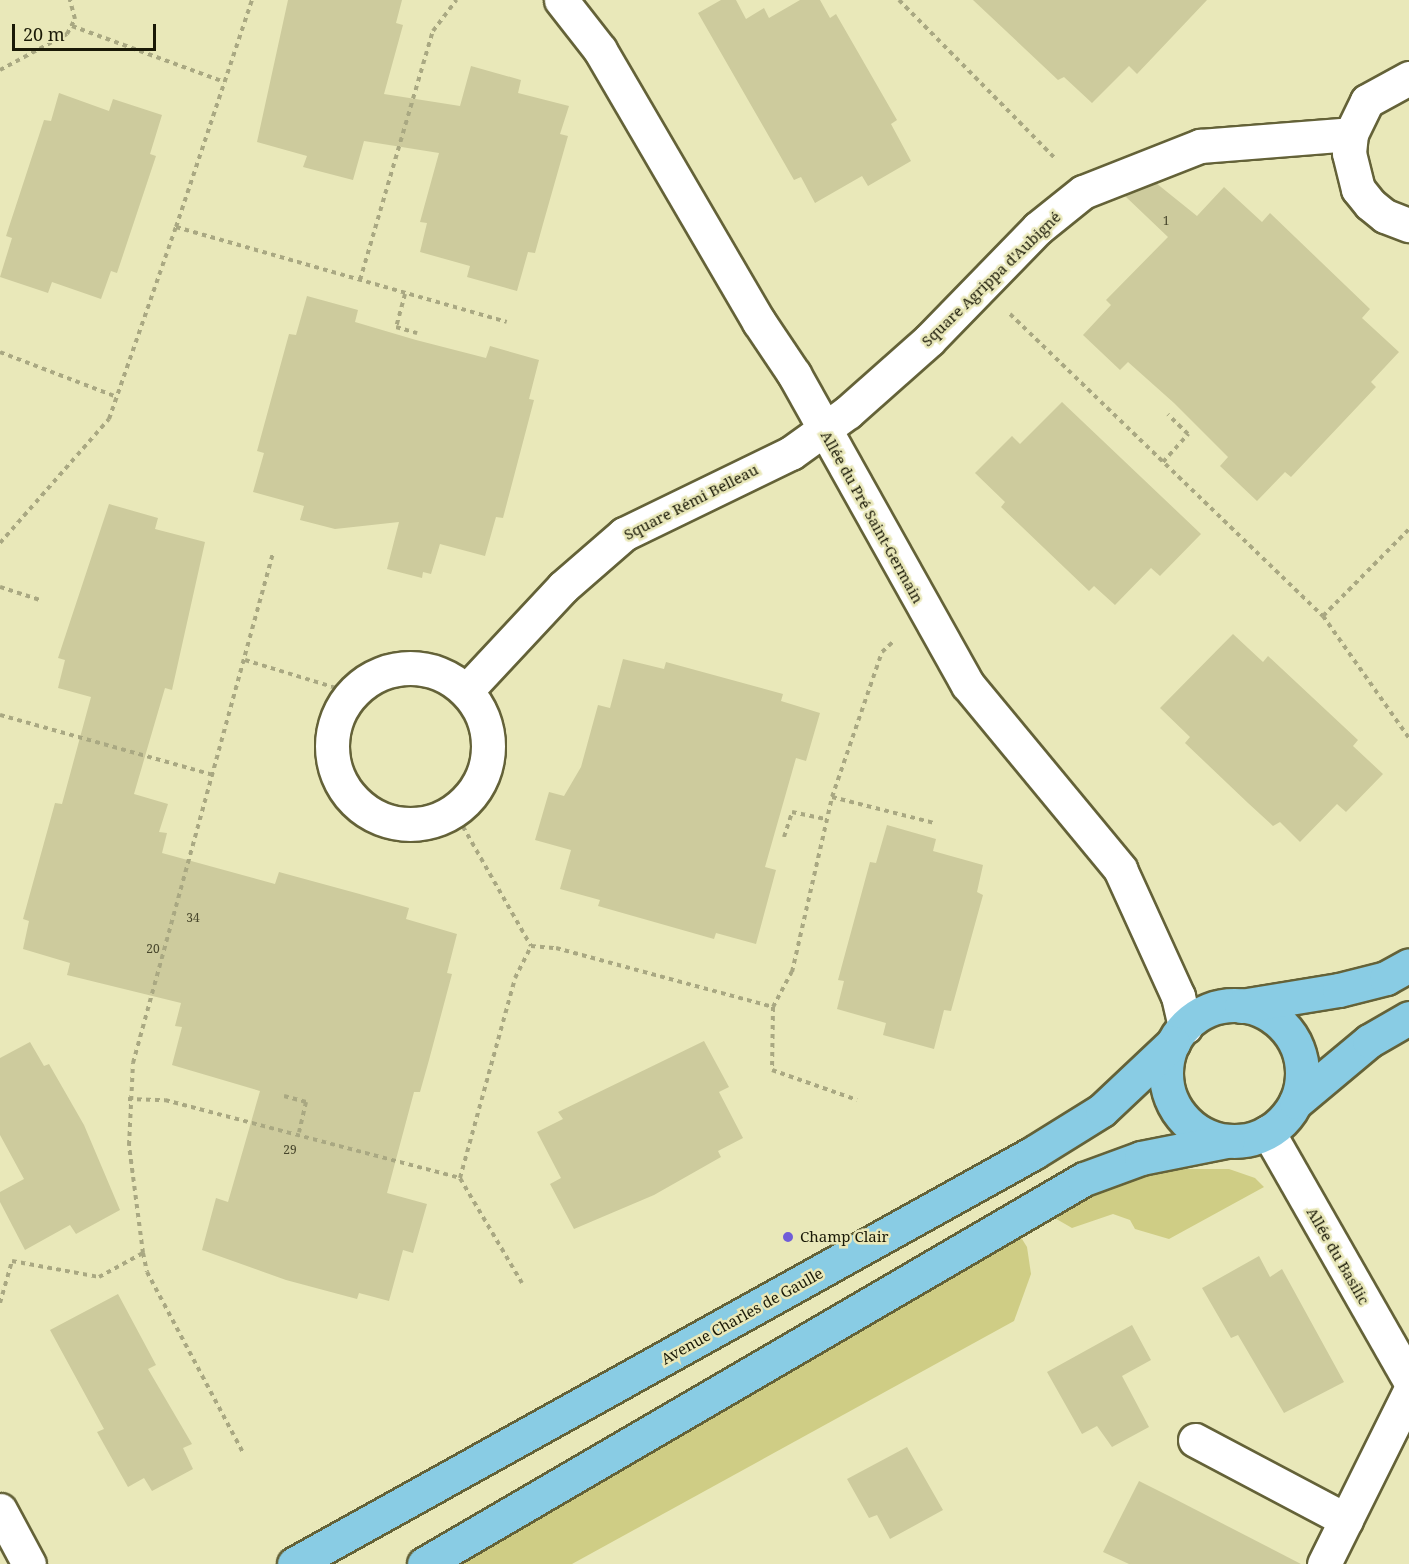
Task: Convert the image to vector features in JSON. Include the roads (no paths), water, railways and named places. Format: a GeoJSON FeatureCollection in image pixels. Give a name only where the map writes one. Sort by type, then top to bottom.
{"type":"FeatureCollection","features":[{"type":"Feature","properties":{"kind":"main road","name":"Avenue Charles de Gaulle"},"geometry":{"type":"LineString","coordinates":[[294,1564],[1033,1153],[1102,1110],[1179,1035],[1220,1007],[1241,1006],[1363,984],[1409,964]]}},
{"type":"Feature","properties":{"kind":"main road"},"geometry":{"type":"LineString","coordinates":[[1241,1006],[1262,1011],[1294,1040],[1301,1071],[1296,1102]]}},
{"type":"Feature","properties":{"kind":"main road"},"geometry":{"type":"LineString","coordinates":[[424,1564],[1084,1179],[1141,1158],[1268,1132],[1296,1102],[1369,1041],[1409,1018]]}},
{"type":"Feature","properties":{"kind":"main road"},"geometry":{"type":"LineString","coordinates":[[1179,1035],[1167,1086],[1174,1106],[1188,1124],[1227,1141]]}},
{"type":"Feature","properties":{"kind":"street","name":"Allée du Pré Saint-Germain"},"geometry":{"type":"LineString","coordinates":[[561,0],[600,50],[824,428],[925,613],[968,685],[1120,869],[1178,996],[1179,1035]]}},
{"type":"Feature","properties":{"kind":"street"},"geometry":{"type":"LineString","coordinates":[[1409,78],[1382,88],[1367,101],[1351,134],[1351,171],[1358,189],[1385,216],[1409,225]]}},
{"type":"Feature","properties":{"kind":"street","name":"Square Agrippa d'Aubigné"},"geometry":{"type":"LineString","coordinates":[[824,428],[929,340],[981,285],[1083,192],[1200,146],[1351,134]]}},
{"type":"Feature","properties":{"kind":"street","name":"Square Rémi Belleau"},"geometry":{"type":"LineString","coordinates":[[466,691],[563,587],[624,534],[791,453],[824,428]]}},
{"type":"Feature","properties":{"kind":"street"},"geometry":{"type":"LineString","coordinates":[[413,668],[445,676],[466,691],[480,712],[488,737],[486,763],[469,798],[454,811],[429,822],[403,825],[376,817],[357,804],[342,785],[333,761],[332,737],[339,714],[352,693],[372,677],[413,668]]}},
{"type":"Feature","properties":{"kind":"street","name":"Allée du Basilic"},"geometry":{"type":"LineString","coordinates":[[1268,1132],[1409,1379]]}},
{"type":"Feature","properties":{"kind":"street"},"geometry":{"type":"LineString","coordinates":[[1324,1564],[1409,1393]]}},
{"type":"Feature","properties":{"kind":"street"},"geometry":{"type":"LineString","coordinates":[[1195,1440],[1346,1520]]}},
{"type":"Feature","properties":{"kind":"street"},"geometry":{"type":"LineString","coordinates":[[0,1510],[29,1564]]}},
{"type":"Feature","properties":{"kind":"place","name":"Champ Clair"},"geometry":{"type":"Point","coordinates":[788,1237]}}]}
